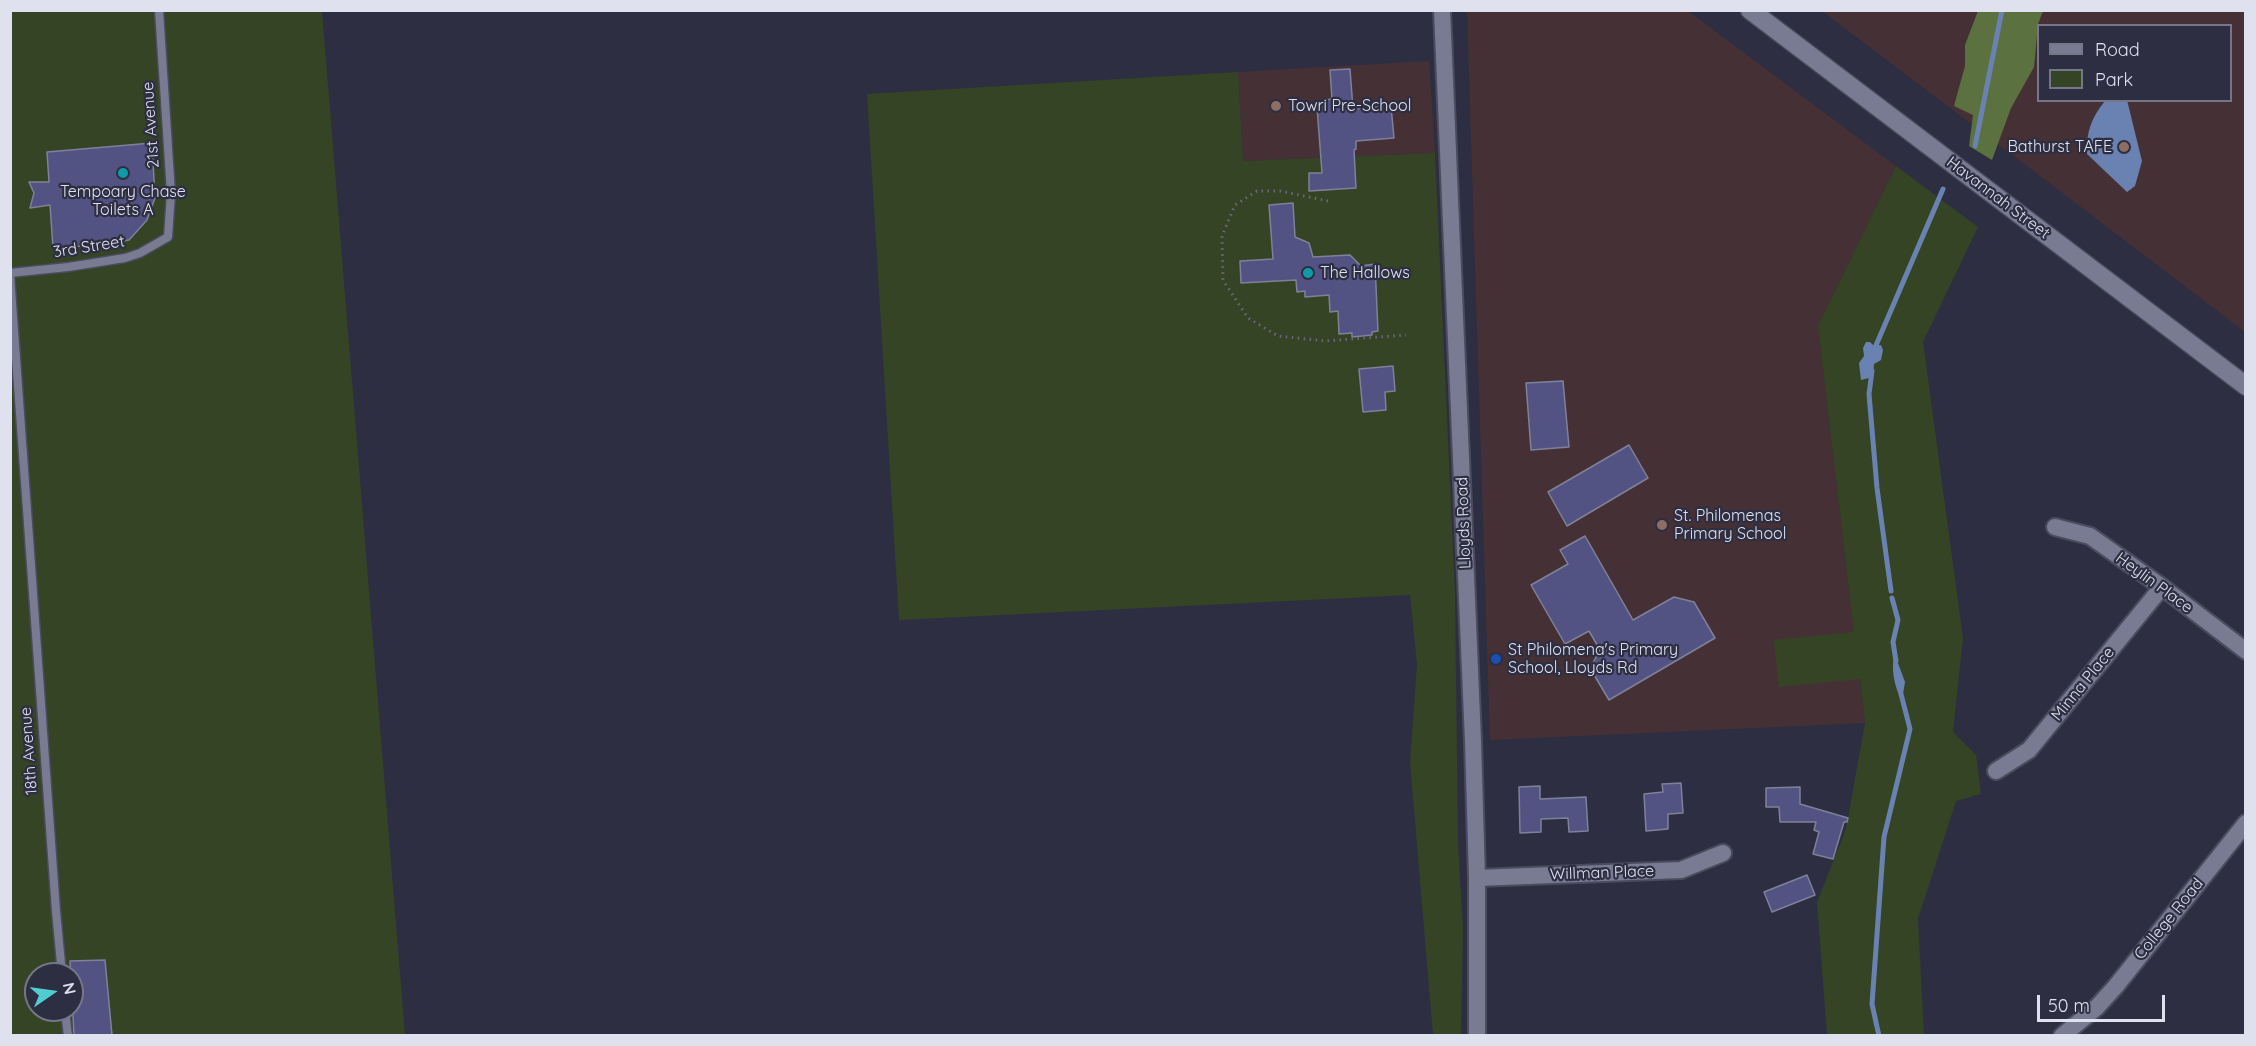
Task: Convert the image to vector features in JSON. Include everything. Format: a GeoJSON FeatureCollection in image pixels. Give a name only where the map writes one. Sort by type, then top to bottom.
{"type":"FeatureCollection","features":[{"type":"Feature","properties":{"kind":"street","name":"Lloyds Road"},"geometry":{"type":"LineString","coordinates":[[1442,10],[1477,878],[1477,1035]]}},
{"type":"Feature","properties":{"kind":"street","name":"Havannah Street"},"geometry":{"type":"LineString","coordinates":[[1750,10],[2246,386]]}},
{"type":"Feature","properties":{"kind":"street","name":"Heylin Place"},"geometry":{"type":"LineString","coordinates":[[2055,527],[2090,536],[2246,651]]}},
{"type":"Feature","properties":{"kind":"street","name":"Minna Place"},"geometry":{"type":"LineString","coordinates":[[1996,771],[2029,750],[2162,587]]}},
{"type":"Feature","properties":{"kind":"street","name":"College Road"},"geometry":{"type":"LineString","coordinates":[[2062,1035],[2097,1007],[2116,986],[2246,823]]}},
{"type":"Feature","properties":{"kind":"street","name":"Willman Place"},"geometry":{"type":"LineString","coordinates":[[1477,878],[1681,870],[1723,853]]}},
{"type":"Feature","properties":{"kind":"lane","name":"21st Avenue"},"geometry":{"type":"LineString","coordinates":[[159,10],[171,193],[168,237]]}},
{"type":"Feature","properties":{"kind":"lane","name":"3rd Street"},"geometry":{"type":"LineString","coordinates":[[10,274],[125,258],[140,253],[168,237]]}},
{"type":"Feature","properties":{"kind":"lane","name":"18th Avenue"},"geometry":{"type":"LineString","coordinates":[[10,274],[61,962]]}},
{"type":"Feature","properties":{"kind":"path"},"geometry":{"type":"LineString","coordinates":[[1328,201],[1280,190],[1257,191],[1235,205],[1222,236],[1223,280],[1248,318],[1278,336],[1325,341],[1406,335]]}},
{"type":"Feature","properties":{"kind":"shaded area","name":"St. Philomenas Primary School"},"geometry":{"type":"Polygon","coordinates":[[[1467,11],[1688,11],[1896,166],[1818,326],[1865,723],[1490,740],[1467,11]]]}},
{"type":"Feature","properties":{"kind":"shaded area","name":"Bathurst TAFE"},"geometry":{"type":"Polygon","coordinates":[[[1822,11],[2245,11],[2245,332],[2064,194],[1822,11]]]}},
{"type":"Feature","properties":{"kind":"shaded area"},"geometry":{"type":"Polygon","coordinates":[[[1429,61],[1435,153],[1243,161],[1238,72],[1429,61]]]}},
{"type":"Feature","properties":{"kind":"green space"},"geometry":{"type":"Polygon","coordinates":[[[10,11],[322,11],[405,1035],[11,1035],[10,11]]]}},
{"type":"Feature","properties":{"kind":"green space"},"geometry":{"type":"Polygon","coordinates":[[[1978,11],[2043,11],[2037,24],[2034,67],[2011,108],[1992,160],[1969,146],[1973,115],[1954,106],[1965,66],[1965,45],[1978,11]]]}},
{"type":"Feature","properties":{"kind":"green space"},"geometry":{"type":"Polygon","coordinates":[[[1238,72],[1243,161],[1435,153],[1455,592],[1458,844],[1463,928],[1461,1035],[1433,1035],[1410,762],[1417,664],[1410,595],[899,620],[867,94],[1238,72]]]}},
{"type":"Feature","properties":{"kind":"green space"},"geometry":{"type":"Polygon","coordinates":[[[1896,166],[1978,227],[1923,342],[1963,638],[1953,732],[1976,755],[1981,794],[1956,801],[1918,919],[1924,1035],[1827,1035],[1817,902],[1846,829],[1865,723],[1860,679],[1779,687],[1774,640],[1854,632],[1818,326],[1896,166]]]}},
{"type":"Feature","properties":{"kind":"water"},"geometry":{"type":"Polygon","coordinates":[[[2104,102],[2127,102],[2142,161],[2135,186],[2127,192],[2087,154],[2090,126],[2104,102]]]}},
{"type":"Feature","properties":{"kind":"water"},"geometry":{"type":"Polygon","coordinates":[[[1866,342],[1874,346],[1881,345],[1883,350],[1881,360],[1874,364],[1873,377],[1861,380],[1859,363],[1864,356],[1863,348],[1866,342]]]}},
{"type":"Feature","properties":{"kind":"water"},"geometry":{"type":"Polygon","coordinates":[[[1895,655],[1905,682],[1902,700],[1894,678],[1895,655]]]}},
{"type":"Feature","properties":{"kind":"building","name":"Towri Pre-School"},"geometry":{"type":"Polygon","coordinates":[[[1350,69],[1353,109],[1391,106],[1394,138],[1356,141],[1354,150],[1356,188],[1309,191],[1309,173],[1322,173],[1317,107],[1326,107],[1325,100],[1332,99],[1330,70],[1350,69]]]}},
{"type":"Feature","properties":{"kind":"building"},"geometry":{"type":"Polygon","coordinates":[[[152,143],[155,198],[147,220],[129,240],[99,245],[53,248],[50,205],[30,208],[34,193],[29,182],[49,182],[47,152],[152,143]]]}},
{"type":"Feature","properties":{"kind":"building","name":"The Hallows"},"geometry":{"type":"Polygon","coordinates":[[[1293,203],[1295,237],[1309,243],[1313,257],[1350,255],[1361,266],[1375,264],[1378,331],[1372,332],[1372,335],[1352,337],[1352,333],[1339,334],[1338,311],[1330,312],[1329,295],[1305,297],[1305,291],[1297,292],[1296,280],[1241,283],[1240,261],[1273,259],[1269,205],[1293,203]]]}},
{"type":"Feature","properties":{"kind":"building"},"geometry":{"type":"Polygon","coordinates":[[[1393,366],[1395,391],[1385,392],[1386,410],[1363,412],[1359,369],[1393,366]]]}},
{"type":"Feature","properties":{"kind":"building"},"geometry":{"type":"Polygon","coordinates":[[[1563,381],[1569,447],[1531,450],[1526,383],[1563,381]]]}},
{"type":"Feature","properties":{"kind":"building"},"geometry":{"type":"Polygon","coordinates":[[[1629,445],[1648,478],[1567,526],[1548,492],[1629,445]]]}},
{"type":"Feature","properties":{"kind":"building"},"geometry":{"type":"Polygon","coordinates":[[[1585,536],[1633,620],[1674,597],[1694,602],[1715,638],[1609,700],[1590,668],[1600,650],[1589,631],[1565,644],[1531,585],[1568,564],[1560,550],[1585,536]]]}},
{"type":"Feature","properties":{"kind":"building"},"geometry":{"type":"Polygon","coordinates":[[[1681,783],[1683,813],[1668,814],[1668,829],[1646,831],[1644,794],[1663,792],[1662,784],[1681,783]]]}},
{"type":"Feature","properties":{"kind":"building"},"geometry":{"type":"Polygon","coordinates":[[[1540,786],[1540,799],[1586,797],[1588,831],[1569,832],[1568,818],[1541,819],[1541,832],[1520,833],[1519,787],[1540,786]]]}},
{"type":"Feature","properties":{"kind":"building"},"geometry":{"type":"Polygon","coordinates":[[[1800,787],[1800,804],[1848,818],[1847,822],[1844,822],[1833,859],[1813,854],[1819,832],[1814,830],[1816,822],[1780,822],[1779,807],[1766,807],[1766,788],[1800,787]]]}},
{"type":"Feature","properties":{"kind":"building"},"geometry":{"type":"Polygon","coordinates":[[[1807,875],[1815,895],[1772,912],[1764,892],[1807,875]]]}},
{"type":"Feature","properties":{"kind":"building"},"geometry":{"type":"Polygon","coordinates":[[[105,960],[112,1035],[74,1035],[73,1022],[84,1022],[84,962],[70,961],[105,960]]]}},
{"type":"Feature","properties":{"kind":"waterway"},"geometry":{"type":"LineString","coordinates":[[1975,146],[2002,10]]}},
{"type":"Feature","properties":{"kind":"waterway"},"geometry":{"type":"LineString","coordinates":[[1874,350],[1943,189]]}},
{"type":"Feature","properties":{"kind":"waterway"},"geometry":{"type":"LineString","coordinates":[[1872,371],[1869,394],[1877,488],[1891,591]]}},
{"type":"Feature","properties":{"kind":"waterway"},"geometry":{"type":"LineString","coordinates":[[1892,598],[1898,620],[1893,642],[1896,661]]}},
{"type":"Feature","properties":{"kind":"waterway"},"geometry":{"type":"LineString","coordinates":[[1879,1036],[1872,1004],[1884,837],[1910,729],[1901,694]]}},
{"type":"Feature","properties":{"kind":"place","name":"Towri Pre-School"},"geometry":{"type":"Point","coordinates":[1276,106]}},
{"type":"Feature","properties":{"kind":"place","name":"Bathurst TAFE"},"geometry":{"type":"Point","coordinates":[2124,147]}},
{"type":"Feature","properties":{"kind":"place","name":"Tempoary Chase Toilets A"},"geometry":{"type":"Point","coordinates":[123,173]}},
{"type":"Feature","properties":{"kind":"place","name":"The Hallows"},"geometry":{"type":"Point","coordinates":[1308,273]}},
{"type":"Feature","properties":{"kind":"place","name":"St. Philomenas Primary School"},"geometry":{"type":"Point","coordinates":[1662,525]}},
{"type":"Feature","properties":{"kind":"place","name":"St Philomena's Primary School, Lloyds Rd"},"geometry":{"type":"Point","coordinates":[1496,659]}}]}
